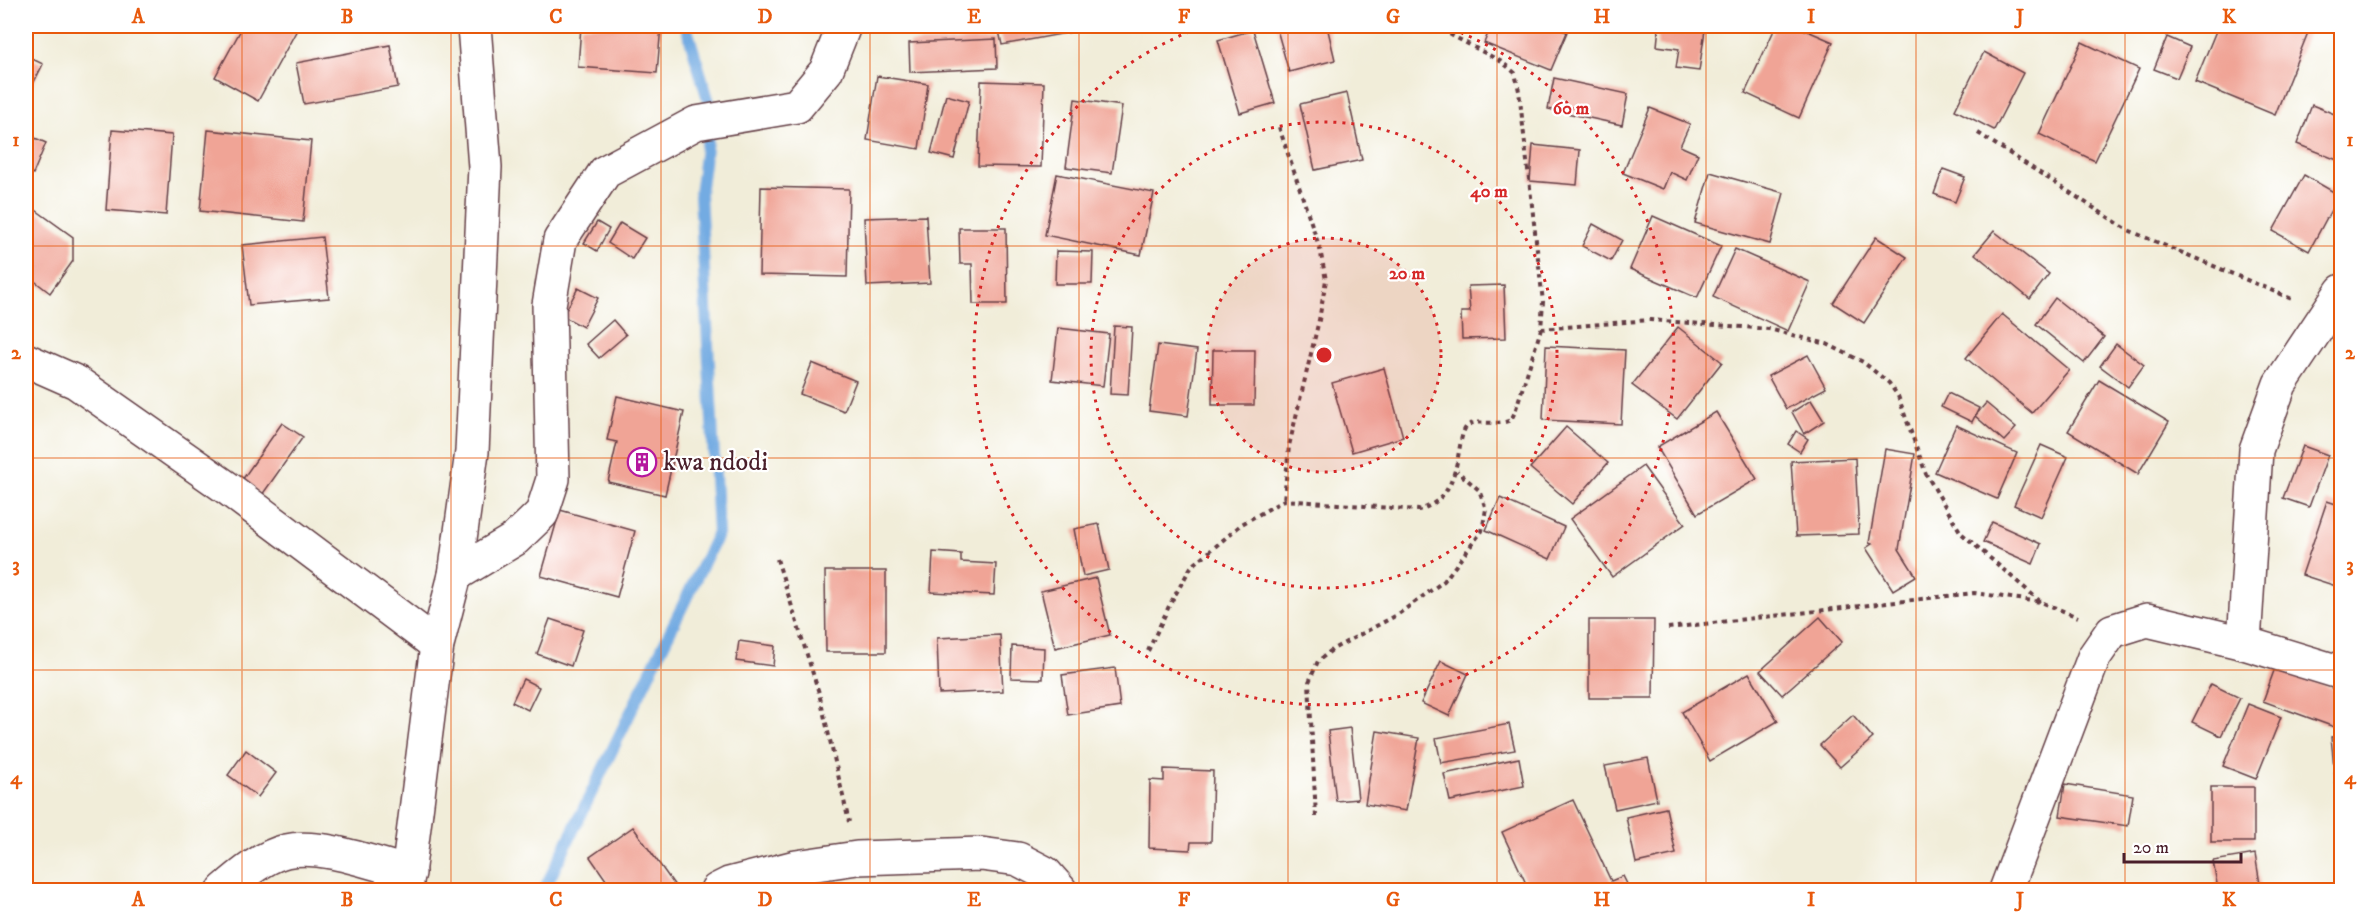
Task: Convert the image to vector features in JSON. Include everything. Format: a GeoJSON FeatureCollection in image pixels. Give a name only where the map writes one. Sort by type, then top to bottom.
{"type":"FeatureCollection","features":[{"type":"Feature","properties":{"kind":"street"},"geometry":{"type":"LineString","coordinates":[[224,891],[245,871],[286,851],[324,850],[407,882],[437,645],[456,575],[472,452],[485,167],[474,26]]}},
{"type":"Feature","properties":{"kind":"street"},"geometry":{"type":"LineString","coordinates":[[456,575],[515,539],[542,513],[553,479],[549,305],[560,240],[605,172],[696,123],[796,106],[826,71],[844,26]]}},
{"type":"Feature","properties":{"kind":"street"},"geometry":{"type":"LineString","coordinates":[[2244,643],[2256,450],[2280,384],[2334,302]]}},
{"type":"Feature","properties":{"kind":"street"},"geometry":{"type":"LineString","coordinates":[[26,360],[76,382],[230,490],[437,645]]}},
{"type":"Feature","properties":{"kind":"street"},"geometry":{"type":"LineString","coordinates":[[2006,891],[2094,657],[2112,631],[2147,620],[2244,643],[2342,673]]}},
{"type":"Feature","properties":{"kind":"street"},"geometry":{"type":"LineString","coordinates":[[717,891],[729,884],[796,867],[857,858],[981,854],[1018,859],[1045,873],[1060,891]]}},
{"type":"Feature","properties":{"kind":"path"},"geometry":{"type":"LineString","coordinates":[[1148,651],[1170,604],[1191,567],[1242,524],[1284,500],[1418,510],[1431,507],[1442,496],[1457,471],[1464,429],[1470,424],[1502,424],[1511,420],[1534,356],[1541,329],[1543,302],[1519,91],[1515,74],[1502,62],[1434,26]]}},
{"type":"Feature","properties":{"kind":"path"},"geometry":{"type":"LineString","coordinates":[[1279,127],[1320,249],[1326,280],[1320,320],[1288,446],[1284,500]]}},
{"type":"Feature","properties":{"kind":"path"},"geometry":{"type":"LineString","coordinates":[[1978,133],[2128,230],[2334,302]]}},
{"type":"Feature","properties":{"kind":"path"},"geometry":{"type":"LineString","coordinates":[[1541,329],[1650,320],[1769,328],[1827,344],[1863,362],[1889,383],[1898,396],[1926,474],[1961,533],[2041,602]]}},
{"type":"Feature","properties":{"kind":"path"},"geometry":{"type":"LineString","coordinates":[[1316,817],[1309,682],[1311,674],[1318,661],[1333,649],[1397,615],[1444,581],[1482,531],[1486,509],[1479,490],[1457,471]]}},
{"type":"Feature","properties":{"kind":"path"},"geometry":{"type":"LineString","coordinates":[[777,559],[819,693],[857,858]]}},
{"type":"Feature","properties":{"kind":"path"},"geometry":{"type":"LineString","coordinates":[[1668,628],[1974,592],[2041,602],[2112,631]]}},
{"type":"Feature","properties":{"kind":"building"},"geometry":{"type":"Polygon","coordinates":[[[243,26],[299,26],[258,101],[215,77],[243,26]]]}},
{"type":"Feature","properties":{"kind":"building"},"geometry":{"type":"Polygon","coordinates":[[[581,26],[661,26],[657,73],[578,67],[581,26]]]}},
{"type":"Feature","properties":{"kind":"building"},"geometry":{"type":"Polygon","coordinates":[[[998,26],[1070,26],[1072,32],[1002,45],[998,26]]]}},
{"type":"Feature","properties":{"kind":"building"},"geometry":{"type":"Polygon","coordinates":[[[1276,26],[1327,26],[1335,60],[1289,72],[1276,26]]]}},
{"type":"Feature","properties":{"kind":"building"},"geometry":{"type":"Polygon","coordinates":[[[1491,26],[1550,26],[1567,32],[1551,70],[1484,43],[1491,26]]]}},
{"type":"Feature","properties":{"kind":"building"},"geometry":{"type":"Polygon","coordinates":[[[1659,26],[1705,30],[1699,71],[1676,68],[1679,49],[1657,46],[1659,26]]]}},
{"type":"Feature","properties":{"kind":"building"},"geometry":{"type":"Polygon","coordinates":[[[1776,26],[1796,26],[1833,42],[1799,118],[1745,93],[1776,26]]]}},
{"type":"Feature","properties":{"kind":"building"},"geometry":{"type":"Polygon","coordinates":[[[2218,26],[2298,26],[2309,30],[2275,115],[2195,82],[2218,26]]]}},
{"type":"Feature","properties":{"kind":"building"},"geometry":{"type":"Polygon","coordinates":[[[1253,30],[1275,103],[1240,113],[1218,40],[1253,30]]]}},
{"type":"Feature","properties":{"kind":"building"},"geometry":{"type":"Polygon","coordinates":[[[2167,37],[2190,47],[2177,78],[2154,69],[2167,37]]]}},
{"type":"Feature","properties":{"kind":"building"},"geometry":{"type":"Polygon","coordinates":[[[996,39],[997,68],[910,72],[909,43],[996,39]]]}},
{"type":"Feature","properties":{"kind":"building"},"geometry":{"type":"Polygon","coordinates":[[[2082,42],[2139,69],[2095,161],[2039,134],[2082,42]]]}},
{"type":"Feature","properties":{"kind":"building"},"geometry":{"type":"Polygon","coordinates":[[[390,45],[398,87],[304,104],[296,63],[390,45]]]}},
{"type":"Feature","properties":{"kind":"building"},"geometry":{"type":"Polygon","coordinates":[[[1984,52],[2023,73],[1994,130],[1955,110],[1984,52]]]}},
{"type":"Feature","properties":{"kind":"building"},"geometry":{"type":"Polygon","coordinates":[[[26,56],[43,64],[26,98],[26,56]]]}},
{"type":"Feature","properties":{"kind":"building"},"geometry":{"type":"Polygon","coordinates":[[[877,76],[928,84],[919,149],[867,140],[877,76]]]}},
{"type":"Feature","properties":{"kind":"building"},"geometry":{"type":"Polygon","coordinates":[[[1554,78],[1628,94],[1622,125],[1548,109],[1554,78]]]}},
{"type":"Feature","properties":{"kind":"building"},"geometry":{"type":"Polygon","coordinates":[[[981,81],[1044,83],[1041,167],[978,166],[981,81]]]}},
{"type":"Feature","properties":{"kind":"building"},"geometry":{"type":"Polygon","coordinates":[[[1347,93],[1362,160],[1315,170],[1300,104],[1347,93]]]}},
{"type":"Feature","properties":{"kind":"building"},"geometry":{"type":"Polygon","coordinates":[[[946,95],[969,101],[954,159],[931,153],[946,95]]]}},
{"type":"Feature","properties":{"kind":"building"},"geometry":{"type":"Polygon","coordinates":[[[1075,99],[1122,106],[1112,173],[1066,167],[1075,99]]]}},
{"type":"Feature","properties":{"kind":"building"},"geometry":{"type":"Polygon","coordinates":[[[2312,105],[2342,117],[2342,162],[2297,144],[2312,105]]]}},
{"type":"Feature","properties":{"kind":"building"},"geometry":{"type":"Polygon","coordinates":[[[1650,108],[1690,124],[1680,146],[1698,154],[1687,180],[1670,172],[1663,189],[1623,173],[1650,108]]]}},
{"type":"Feature","properties":{"kind":"building"},"geometry":{"type":"Polygon","coordinates":[[[112,130],[172,135],[166,215],[106,210],[112,130]]]}},
{"type":"Feature","properties":{"kind":"building"},"geometry":{"type":"Polygon","coordinates":[[[208,130],[311,141],[303,222],[200,211],[208,130]]]}},
{"type":"Feature","properties":{"kind":"building"},"geometry":{"type":"Polygon","coordinates":[[[26,134],[46,143],[33,174],[26,170],[26,134]]]}},
{"type":"Feature","properties":{"kind":"building"},"geometry":{"type":"Polygon","coordinates":[[[1533,145],[1580,150],[1577,185],[1530,181],[1533,145]]]}},
{"type":"Feature","properties":{"kind":"building"},"geometry":{"type":"Polygon","coordinates":[[[1943,169],[1965,177],[1955,202],[1934,194],[1943,169]]]}},
{"type":"Feature","properties":{"kind":"building"},"geometry":{"type":"Polygon","coordinates":[[[1710,172],[1784,193],[1770,244],[1695,223],[1710,172]]]}},
{"type":"Feature","properties":{"kind":"building"},"geometry":{"type":"Polygon","coordinates":[[[1057,174],[1154,193],[1141,255],[1045,235],[1057,174]]]}},
{"type":"Feature","properties":{"kind":"building"},"geometry":{"type":"Polygon","coordinates":[[[2304,175],[2339,195],[2309,251],[2273,231],[2304,175]]]}},
{"type":"Feature","properties":{"kind":"building"},"geometry":{"type":"Polygon","coordinates":[[[761,187],[849,189],[847,277],[759,275],[761,187]]]}},
{"type":"Feature","properties":{"kind":"building"},"geometry":{"type":"Polygon","coordinates":[[[26,203],[73,237],[73,261],[50,293],[32,279],[26,288],[26,203]]]}},
{"type":"Feature","properties":{"kind":"building"},"geometry":{"type":"Polygon","coordinates":[[[926,216],[930,283],[867,286],[864,218],[926,216]]]}},
{"type":"Feature","properties":{"kind":"building"},"geometry":{"type":"Polygon","coordinates":[[[1653,216],[1721,246],[1697,298],[1630,269],[1653,216]]]}},
{"type":"Feature","properties":{"kind":"building"},"geometry":{"type":"Polygon","coordinates":[[[597,222],[609,229],[597,251],[584,243],[597,222]]]}},
{"type":"Feature","properties":{"kind":"building"},"geometry":{"type":"Polygon","coordinates":[[[620,223],[645,238],[632,259],[608,243],[620,223]]]}},
{"type":"Feature","properties":{"kind":"building"},"geometry":{"type":"Polygon","coordinates":[[[1593,224],[1622,240],[1611,261],[1582,246],[1593,224]]]}},
{"type":"Feature","properties":{"kind":"building"},"geometry":{"type":"Polygon","coordinates":[[[959,228],[1006,228],[1007,304],[973,304],[972,264],[960,264],[959,228]]]}},
{"type":"Feature","properties":{"kind":"building"},"geometry":{"type":"Polygon","coordinates":[[[1994,231],[2049,274],[2030,299],[1975,254],[1994,231]]]}},
{"type":"Feature","properties":{"kind":"building"},"geometry":{"type":"Polygon","coordinates":[[[322,237],[329,298],[249,305],[242,245],[322,237]]]}},
{"type":"Feature","properties":{"kind":"building"},"geometry":{"type":"Polygon","coordinates":[[[1876,237],[1907,257],[1864,323],[1833,303],[1876,237]]]}},
{"type":"Feature","properties":{"kind":"building"},"geometry":{"type":"Polygon","coordinates":[[[1735,249],[1810,282],[1788,331],[1713,297],[1735,249]]]}},
{"type":"Feature","properties":{"kind":"building"},"geometry":{"type":"Polygon","coordinates":[[[1056,251],[1093,252],[1092,284],[1055,284],[1056,251]]]}},
{"type":"Feature","properties":{"kind":"building"},"geometry":{"type":"Polygon","coordinates":[[[1504,285],[1506,338],[1462,339],[1461,312],[1470,312],[1468,286],[1504,285]]]}},
{"type":"Feature","properties":{"kind":"building"},"geometry":{"type":"Polygon","coordinates":[[[578,288],[598,298],[583,327],[563,316],[578,288]]]}},
{"type":"Feature","properties":{"kind":"building"},"geometry":{"type":"Polygon","coordinates":[[[2055,298],[2104,337],[2084,363],[2036,324],[2055,298]]]}},
{"type":"Feature","properties":{"kind":"building"},"geometry":{"type":"Polygon","coordinates":[[[2002,314],[2069,370],[2032,413],[1966,358],[2002,314]]]}},
{"type":"Feature","properties":{"kind":"building"},"geometry":{"type":"Polygon","coordinates":[[[613,320],[626,335],[599,358],[586,344],[613,320]]]}},
{"type":"Feature","properties":{"kind":"building"},"geometry":{"type":"Polygon","coordinates":[[[1114,326],[1132,327],[1128,395],[1110,394],[1114,326]]]}},
{"type":"Feature","properties":{"kind":"building"},"geometry":{"type":"Polygon","coordinates":[[[1678,327],[1722,362],[1677,419],[1632,385],[1678,327]]]}},
{"type":"Feature","properties":{"kind":"building"},"geometry":{"type":"Polygon","coordinates":[[[1058,328],[1109,334],[1103,386],[1052,380],[1058,328]]]}},
{"type":"Feature","properties":{"kind":"building"},"geometry":{"type":"Polygon","coordinates":[[[2116,344],[2144,365],[2128,387],[2100,366],[2116,344]]]}},
{"type":"Feature","properties":{"kind":"building"},"geometry":{"type":"Polygon","coordinates":[[[1158,345],[1197,350],[1188,416],[1149,411],[1158,345]]]}},
{"type":"Feature","properties":{"kind":"building"},"geometry":{"type":"Polygon","coordinates":[[[1546,346],[1625,350],[1621,424],[1543,420],[1546,346]]]}},
{"type":"Feature","properties":{"kind":"building"},"geometry":{"type":"Polygon","coordinates":[[[1213,350],[1255,350],[1254,405],[1212,405],[1213,350]]]}},
{"type":"Feature","properties":{"kind":"building"},"geometry":{"type":"Polygon","coordinates":[[[1808,355],[1826,388],[1786,409],[1768,376],[1808,355]]]}},
{"type":"Feature","properties":{"kind":"building"},"geometry":{"type":"Polygon","coordinates":[[[812,363],[856,381],[844,411],[800,394],[812,363]]]}},
{"type":"Feature","properties":{"kind":"building"},"geometry":{"type":"Polygon","coordinates":[[[1384,368],[1403,437],[1352,452],[1332,383],[1384,368]]]}},
{"type":"Feature","properties":{"kind":"building"},"geometry":{"type":"Polygon","coordinates":[[[2099,380],[2169,422],[2138,474],[2068,431],[2099,380]]]}},
{"type":"Feature","properties":{"kind":"building"},"geometry":{"type":"Polygon","coordinates":[[[1948,393],[1979,408],[1972,422],[1941,407],[1948,393]]]}},
{"type":"Feature","properties":{"kind":"building","name":"kwa ndodi"},"geometry":{"type":"Polygon","coordinates":[[[617,396],[684,412],[665,495],[608,482],[617,442],[607,440],[617,396]]]}},
{"type":"Feature","properties":{"kind":"building"},"geometry":{"type":"Polygon","coordinates":[[[1811,400],[1824,421],[1804,434],[1792,412],[1811,400]]]}},
{"type":"Feature","properties":{"kind":"building"},"geometry":{"type":"Polygon","coordinates":[[[1986,403],[2016,428],[2004,441],[1975,416],[1986,403]]]}},
{"type":"Feature","properties":{"kind":"building"},"geometry":{"type":"Polygon","coordinates":[[[1716,412],[1757,479],[1697,514],[1657,447],[1716,412]]]}},
{"type":"Feature","properties":{"kind":"building"},"geometry":{"type":"Polygon","coordinates":[[[282,423],[303,437],[262,495],[242,480],[282,423]]]}},
{"type":"Feature","properties":{"kind":"building"},"geometry":{"type":"Polygon","coordinates":[[[1956,425],[2017,453],[1997,499],[1935,472],[1956,425]]]}},
{"type":"Feature","properties":{"kind":"building"},"geometry":{"type":"Polygon","coordinates":[[[1566,427],[1608,463],[1572,504],[1530,468],[1566,427]]]}},
{"type":"Feature","properties":{"kind":"building"},"geometry":{"type":"Polygon","coordinates":[[[1796,431],[1808,439],[1800,452],[1788,444],[1796,431]]]}},
{"type":"Feature","properties":{"kind":"building"},"geometry":{"type":"Polygon","coordinates":[[[2041,445],[2068,457],[2041,517],[2014,505],[2041,445]]]}},
{"type":"Feature","properties":{"kind":"building"},"geometry":{"type":"Polygon","coordinates":[[[2303,446],[2328,455],[2309,507],[2283,498],[2303,446]]]}},
{"type":"Feature","properties":{"kind":"building"},"geometry":{"type":"Polygon","coordinates":[[[1885,449],[1915,454],[1899,549],[1916,576],[1893,590],[1866,548],[1872,544],[1869,543],[1885,449]]]}},
{"type":"Feature","properties":{"kind":"building"},"geometry":{"type":"Polygon","coordinates":[[[1855,458],[1859,534],[1796,536],[1791,461],[1855,458]]]}},
{"type":"Feature","properties":{"kind":"building"},"geometry":{"type":"Polygon","coordinates":[[[1643,466],[1685,524],[1612,577],[1570,519],[1643,466]]]}},
{"type":"Feature","properties":{"kind":"building"},"geometry":{"type":"Polygon","coordinates":[[[1500,498],[1564,527],[1550,559],[1486,530],[1500,498]]]}},
{"type":"Feature","properties":{"kind":"building"},"geometry":{"type":"Polygon","coordinates":[[[2327,501],[2342,506],[2342,588],[2302,575],[2327,501]]]}},
{"type":"Feature","properties":{"kind":"building"},"geometry":{"type":"Polygon","coordinates":[[[560,510],[635,531],[617,597],[541,576],[560,510]]]}},
{"type":"Feature","properties":{"kind":"building"},"geometry":{"type":"Polygon","coordinates":[[[1992,522],[2041,544],[2033,564],[1983,542],[1992,522]]]}},
{"type":"Feature","properties":{"kind":"building"},"geometry":{"type":"Polygon","coordinates":[[[1099,524],[1109,570],[1083,576],[1074,529],[1099,524]]]}},
{"type":"Feature","properties":{"kind":"building"},"geometry":{"type":"Polygon","coordinates":[[[933,552],[961,554],[961,562],[996,564],[994,595],[931,592],[933,552]]]}},
{"type":"Feature","properties":{"kind":"building"},"geometry":{"type":"Polygon","coordinates":[[[825,571],[886,571],[886,652],[826,652],[825,571]]]}},
{"type":"Feature","properties":{"kind":"building"},"geometry":{"type":"Polygon","coordinates":[[[1096,578],[1110,635],[1055,648],[1041,591],[1096,578]]]}},
{"type":"Feature","properties":{"kind":"building"},"geometry":{"type":"Polygon","coordinates":[[[1820,617],[1842,642],[1782,695],[1760,671],[1820,617]]]}},
{"type":"Feature","properties":{"kind":"building"},"geometry":{"type":"Polygon","coordinates":[[[550,619],[583,630],[571,666],[537,654],[550,619]]]}},
{"type":"Feature","properties":{"kind":"building"},"geometry":{"type":"Polygon","coordinates":[[[1589,620],[1654,620],[1653,698],[1589,698],[1589,620]]]}},
{"type":"Feature","properties":{"kind":"building"},"geometry":{"type":"Polygon","coordinates":[[[1000,635],[1003,691],[939,694],[937,638],[1000,635]]]}},
{"type":"Feature","properties":{"kind":"building"},"geometry":{"type":"Polygon","coordinates":[[[739,641],[775,646],[773,666],[736,661],[739,641]]]}},
{"type":"Feature","properties":{"kind":"building"},"geometry":{"type":"Polygon","coordinates":[[[1012,646],[1044,648],[1043,679],[1011,678],[1012,646]]]}},
{"type":"Feature","properties":{"kind":"building"},"geometry":{"type":"Polygon","coordinates":[[[1441,661],[1468,674],[1449,716],[1421,703],[1441,661]]]}},
{"type":"Feature","properties":{"kind":"building"},"geometry":{"type":"Polygon","coordinates":[[[1115,668],[1120,707],[1068,715],[1062,675],[1115,668]]]}},
{"type":"Feature","properties":{"kind":"building"},"geometry":{"type":"Polygon","coordinates":[[[2275,668],[2342,691],[2342,715],[2337,728],[2263,701],[2275,668]]]}},
{"type":"Feature","properties":{"kind":"building"},"geometry":{"type":"Polygon","coordinates":[[[1749,673],[1778,721],[1710,761],[1682,712],[1749,673]]]}},
{"type":"Feature","properties":{"kind":"building"},"geometry":{"type":"Polygon","coordinates":[[[523,679],[539,687],[528,710],[512,702],[523,679]]]}},
{"type":"Feature","properties":{"kind":"building"},"geometry":{"type":"Polygon","coordinates":[[[2211,684],[2240,698],[2221,736],[2192,722],[2211,684]]]}},
{"type":"Feature","properties":{"kind":"building"},"geometry":{"type":"Polygon","coordinates":[[[2248,704],[2281,717],[2256,779],[2223,766],[2248,704]]]}},
{"type":"Feature","properties":{"kind":"building"},"geometry":{"type":"Polygon","coordinates":[[[1853,715],[1873,738],[1840,767],[1820,745],[1853,715]]]}},
{"type":"Feature","properties":{"kind":"building"},"geometry":{"type":"Polygon","coordinates":[[[1509,724],[1515,750],[1441,763],[1436,738],[1509,724]]]}},
{"type":"Feature","properties":{"kind":"building"},"geometry":{"type":"Polygon","coordinates":[[[1350,728],[1358,799],[1336,801],[1328,731],[1350,728]]]}},
{"type":"Feature","properties":{"kind":"building"},"geometry":{"type":"Polygon","coordinates":[[[1377,731],[1419,738],[1406,811],[1365,804],[1377,731]]]}},
{"type":"Feature","properties":{"kind":"building"},"geometry":{"type":"Polygon","coordinates":[[[2342,736],[2342,786],[2336,787],[2331,737],[2342,736]]]}},
{"type":"Feature","properties":{"kind":"building"},"geometry":{"type":"Polygon","coordinates":[[[246,750],[276,773],[258,797],[228,775],[246,750]]]}},
{"type":"Feature","properties":{"kind":"building"},"geometry":{"type":"Polygon","coordinates":[[[1519,758],[1524,786],[1450,801],[1444,774],[1519,758]]]}},
{"type":"Feature","properties":{"kind":"building"},"geometry":{"type":"Polygon","coordinates":[[[1648,758],[1657,800],[1615,809],[1605,766],[1648,758]]]}},
{"type":"Feature","properties":{"kind":"building"},"geometry":{"type":"Polygon","coordinates":[[[1164,769],[1213,771],[1211,842],[1191,842],[1190,850],[1149,848],[1150,780],[1164,781],[1164,769]]]}},
{"type":"Feature","properties":{"kind":"building"},"geometry":{"type":"Polygon","coordinates":[[[2065,784],[2133,795],[2128,826],[2060,816],[2065,784]]]}},
{"type":"Feature","properties":{"kind":"building"},"geometry":{"type":"Polygon","coordinates":[[[2211,787],[2254,787],[2254,842],[2211,842],[2211,787]]]}},
{"type":"Feature","properties":{"kind":"building"},"geometry":{"type":"Polygon","coordinates":[[[2342,797],[2342,844],[2340,844],[2336,798],[2342,797]]]}},
{"type":"Feature","properties":{"kind":"building"},"geometry":{"type":"Polygon","coordinates":[[[1573,800],[1611,881],[1623,876],[1630,890],[1529,890],[1502,832],[1573,800]]]}},
{"type":"Feature","properties":{"kind":"building"},"geometry":{"type":"Polygon","coordinates":[[[1666,808],[1676,854],[1636,863],[1626,817],[1666,808]]]}},
{"type":"Feature","properties":{"kind":"building"},"geometry":{"type":"Polygon","coordinates":[[[633,827],[678,890],[613,890],[590,857],[633,827]]]}},
{"type":"Feature","properties":{"kind":"building"},"geometry":{"type":"Polygon","coordinates":[[[2255,854],[2261,890],[2218,890],[2213,861],[2255,854]]]}},
{"type":"Feature","properties":{"kind":"waterway"},"geometry":{"type":"LineString","coordinates":[[544,890],[718,533],[700,194],[711,109],[686,26]]}},
{"type":"Feature","properties":{"kind":"place","name":"kwa ndodi"},"geometry":{"type":"Point","coordinates":[642,462]}}]}
